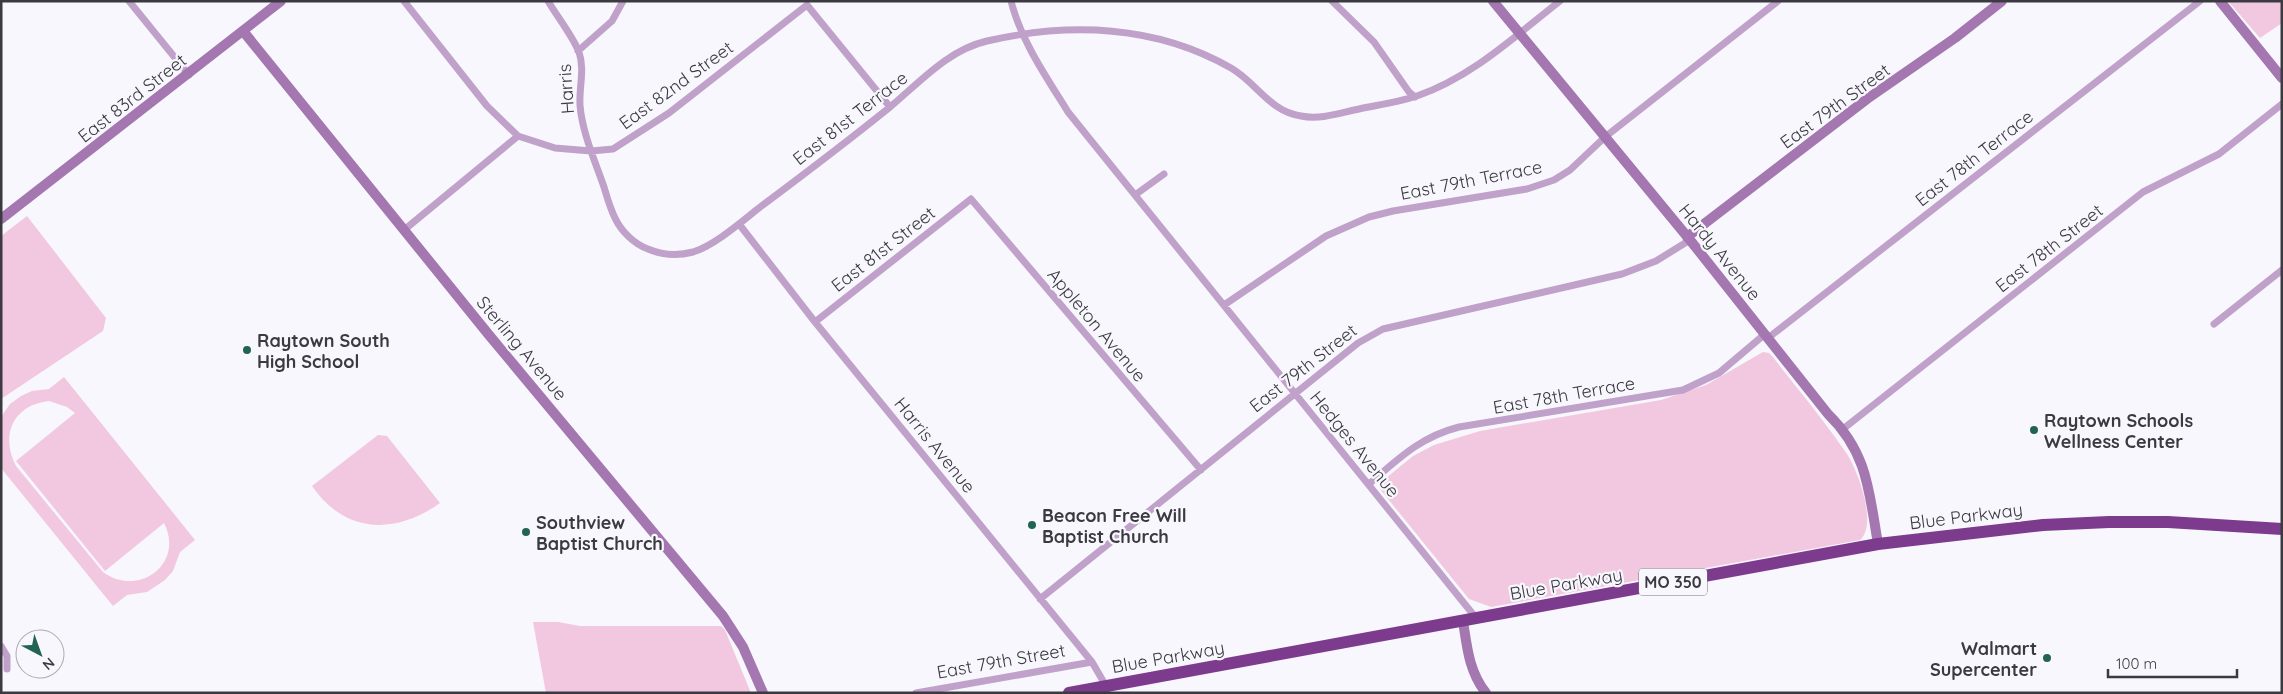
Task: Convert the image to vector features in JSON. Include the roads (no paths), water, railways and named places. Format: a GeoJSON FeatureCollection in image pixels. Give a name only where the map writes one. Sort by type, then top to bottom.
{"type":"FeatureCollection","features":[{"type":"Feature","properties":{"kind":"highway","name":"Blue Parkway"},"geometry":{"type":"LineString","coordinates":[[1068,693],[1107,689],[1476,618],[1878,544],[2043,525],[2109,522],[2168,522],[2282,529]]}},
{"type":"Feature","properties":{"kind":"street"},"geometry":{"type":"LineString","coordinates":[[129,1],[189,75]]}},
{"type":"Feature","properties":{"kind":"street","name":"East 83rd Street"},"geometry":{"type":"LineString","coordinates":[[1,219],[189,75],[281,1]]}},
{"type":"Feature","properties":{"kind":"street"},"geometry":{"type":"LineString","coordinates":[[404,1],[487,106],[518,136],[404,230]]}},
{"type":"Feature","properties":{"kind":"street","name":"Harris"},"geometry":{"type":"LineString","coordinates":[[548,1],[578,51],[583,71],[580,108],[591,151],[615,220],[626,234],[645,248],[667,254],[690,253],[705,247]]}},
{"type":"Feature","properties":{"kind":"street"},"geometry":{"type":"LineString","coordinates":[[578,51],[612,21],[623,1]]}},
{"type":"Feature","properties":{"kind":"street","name":"Hedges Avenue"},"geometry":{"type":"LineString","coordinates":[[1012,1],[1023,33],[1042,71],[1068,112],[1476,618]]}},
{"type":"Feature","properties":{"kind":"street"},"geometry":{"type":"LineString","coordinates":[[1332,1],[1374,42],[1415,97]]}},
{"type":"Feature","properties":{"kind":"street","name":"Hardy Avenue"},"geometry":{"type":"LineString","coordinates":[[1493,1],[1689,239],[1828,414],[1844,429],[1856,450],[1866,475],[1878,544]]}},
{"type":"Feature","properties":{"kind":"street","name":"East 81st Terrace"},"geometry":{"type":"LineString","coordinates":[[705,247],[739,224],[890,107],[942,63],[958,52],[979,43],[1023,33],[1057,29],[1098,29],[1137,35],[1171,43],[1203,54],[1234,70],[1275,106],[1301,116],[1321,117],[1415,97],[1466,72],[1560,1]]}},
{"type":"Feature","properties":{"kind":"street","name":"East 79th Terrace"},"geometry":{"type":"LineString","coordinates":[[1224,305],[1326,236],[1346,226],[1393,211],[1541,185],[1570,170],[1605,137],[1778,1]]}},
{"type":"Feature","properties":{"kind":"street","name":"East 79th Street"},"geometry":{"type":"LineString","coordinates":[[1040,599],[1358,343],[1383,329],[1622,274],[1656,261],[1689,239],[1867,99],[1955,38],[2002,1]]}},
{"type":"Feature","properties":{"kind":"street","name":"East 78th Terrace"},"geometry":{"type":"LineString","coordinates":[[1369,484],[1416,444],[1438,432],[1458,427],[1683,390],[1719,373],[2200,1]]}},
{"type":"Feature","properties":{"kind":"street"},"geometry":{"type":"LineString","coordinates":[[2220,1],[2282,78]]}},
{"type":"Feature","properties":{"kind":"street","name":"East 82nd Street"},"geometry":{"type":"LineString","coordinates":[[518,136],[555,148],[591,151],[613,149],[669,113],[807,5],[890,107]]}},
{"type":"Feature","properties":{"kind":"street","name":"Sterling Avenue"},"geometry":{"type":"LineString","coordinates":[[243,31],[404,230],[723,616],[743,647],[763,693]]}},
{"type":"Feature","properties":{"kind":"street","name":"East 78th Street"},"geometry":{"type":"LineString","coordinates":[[1844,429],[2143,192],[2219,154],[2282,104]]}},
{"type":"Feature","properties":{"kind":"street"},"geometry":{"type":"LineString","coordinates":[[1135,195],[1164,174]]}},
{"type":"Feature","properties":{"kind":"street","name":"East 81st Street"},"geometry":{"type":"LineString","coordinates":[[815,322],[971,196]]}},
{"type":"Feature","properties":{"kind":"street","name":"Appleton Avenue"},"geometry":{"type":"LineString","coordinates":[[971,196],[1201,470]]}},
{"type":"Feature","properties":{"kind":"street","name":"Harris Avenue"},"geometry":{"type":"LineString","coordinates":[[739,224],[815,322],[1092,662],[1107,689]]}},
{"type":"Feature","properties":{"kind":"street"},"geometry":{"type":"LineString","coordinates":[[2214,324],[2282,270]]}},
{"type":"Feature","properties":{"kind":"street"},"geometry":{"type":"LineString","coordinates":[[1463,621],[1472,670],[1486,693]]}},
{"type":"Feature","properties":{"kind":"street"},"geometry":{"type":"LineString","coordinates":[[1,646],[7,656],[8,669]]}},
{"type":"Feature","properties":{"kind":"street","name":"East 79th Street"},"geometry":{"type":"LineString","coordinates":[[916,693],[1092,662]]}},
{"type":"Feature","properties":{"kind":"place","name":"Raytown South High School"},"geometry":{"type":"Point","coordinates":[247,350]}},
{"type":"Feature","properties":{"kind":"place","name":"Raytown Schools Wellness Center"},"geometry":{"type":"Point","coordinates":[2034,430]}},
{"type":"Feature","properties":{"kind":"place","name":"Beacon Free Will Baptist Church"},"geometry":{"type":"Point","coordinates":[1032,525]}},
{"type":"Feature","properties":{"kind":"place","name":"Southview Baptist Church"},"geometry":{"type":"Point","coordinates":[526,532]}},
{"type":"Feature","properties":{"kind":"place","name":"Walmart Supercenter"},"geometry":{"type":"Point","coordinates":[2047,658]}}]}
